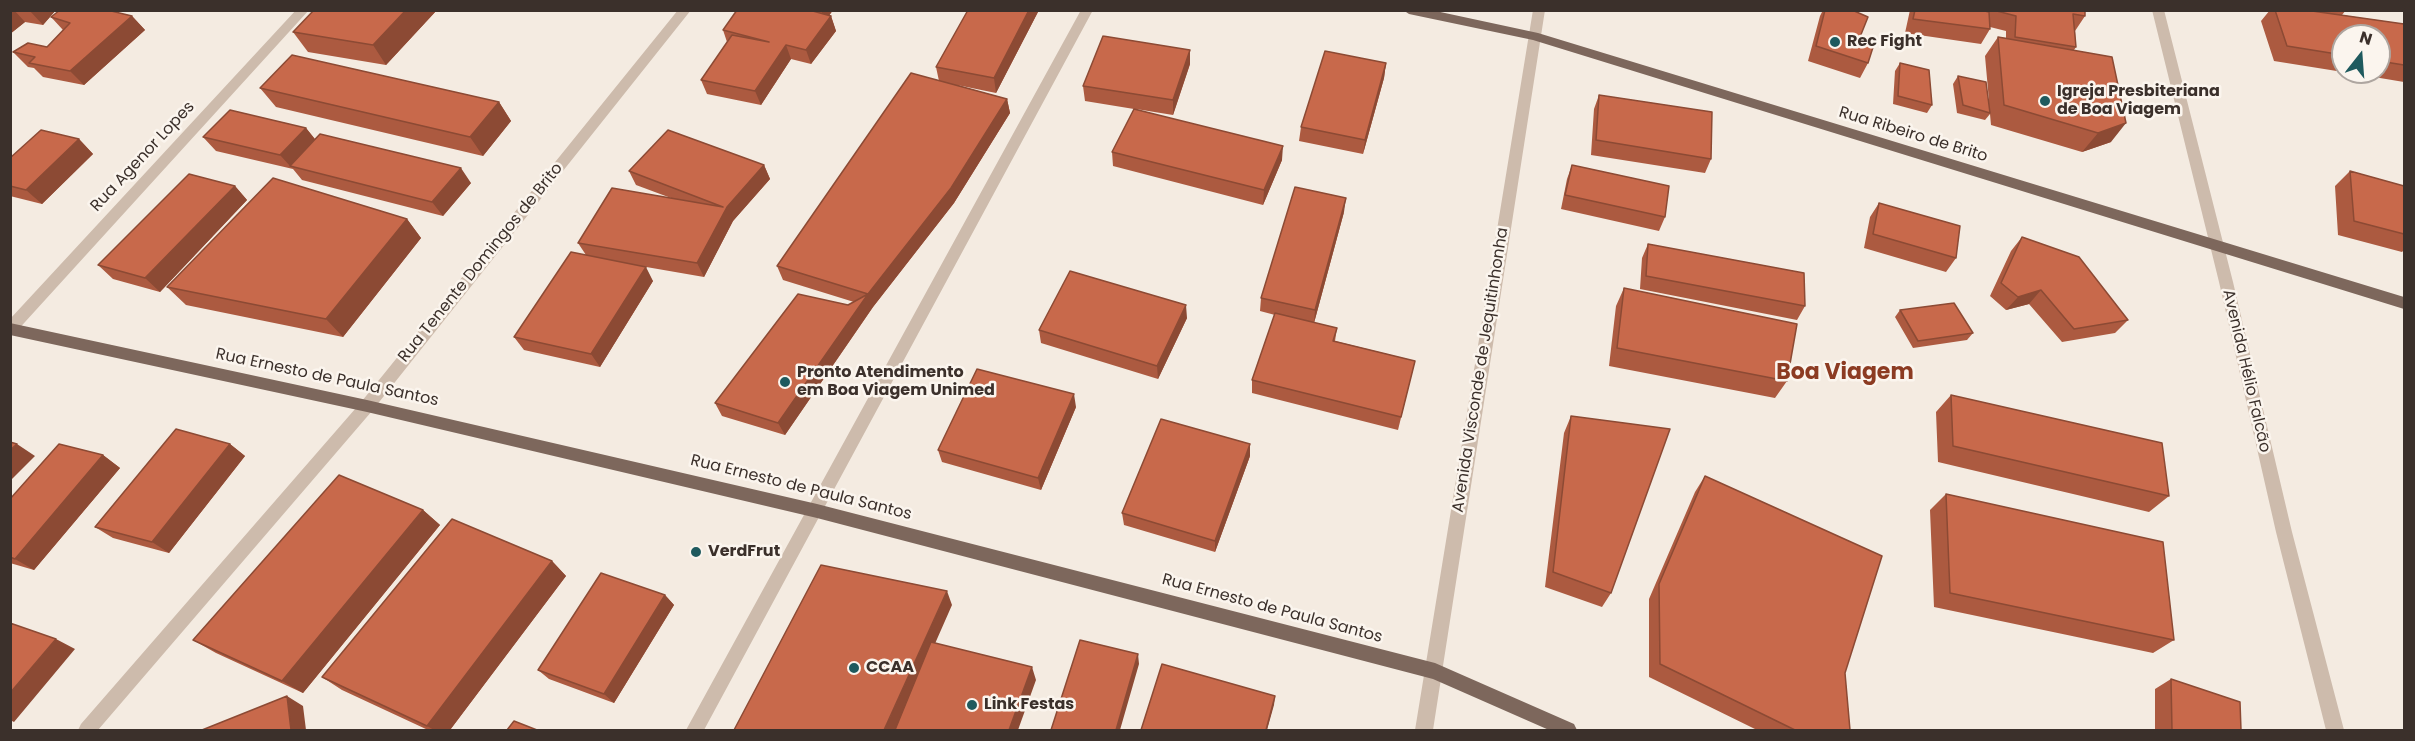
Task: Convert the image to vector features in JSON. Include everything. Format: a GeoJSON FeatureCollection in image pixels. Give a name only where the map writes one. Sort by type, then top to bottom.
{"type":"FeatureCollection","features":[{"type":"Feature","properties":{"kind":"main road","name":"Rua Ribeiro de Brito"},"geometry":{"type":"LineString","coordinates":[[1409,10],[1534,36],[2404,303]]}},
{"type":"Feature","properties":{"kind":"main road","name":"Rua Ernesto de Paula Santos"},"geometry":{"type":"LineString","coordinates":[[10,329],[367,406],[817,511],[1435,671],[1568,730]]}},
{"type":"Feature","properties":{"kind":"street","name":"Rua Agenor Lopes"},"geometry":{"type":"LineString","coordinates":[[10,329],[303,10]]}},
{"type":"Feature","properties":{"kind":"street","name":"Rua Tenente Domingos de Brito"},"geometry":{"type":"LineString","coordinates":[[87,730],[367,406],[685,10]]}},
{"type":"Feature","properties":{"kind":"street"},"geometry":{"type":"LineString","coordinates":[[695,730],[817,511],[1087,10]]}},
{"type":"Feature","properties":{"kind":"street","name":"Avenida Visconde de Jequitinhonha"},"geometry":{"type":"LineString","coordinates":[[1424,730],[1539,10]]}},
{"type":"Feature","properties":{"kind":"street","name":"Avenida Hélio Falcão"},"geometry":{"type":"LineString","coordinates":[[2158,10],[2217,245],[2284,532],[2335,730]]}},
{"type":"Feature","properties":{"kind":"building"},"geometry":{"type":"Polygon","coordinates":[[[60,10],[107,10],[132,16],[70,71],[29,63],[35,57],[13,52],[28,43],[47,47],[70,23],[51,17],[60,10]]]}},
{"type":"Feature","properties":{"kind":"building"},"geometry":{"type":"Polygon","coordinates":[[[314,10],[406,10],[373,45],[293,32],[314,10]]]}},
{"type":"Feature","properties":{"kind":"building"},"geometry":{"type":"Polygon","coordinates":[[[737,10],[809,10],[831,16],[806,50],[786,45],[755,91],[701,80],[732,35],[769,42],[723,30],[737,10]]]}},
{"type":"Feature","properties":{"kind":"building"},"geometry":{"type":"Polygon","coordinates":[[[968,10],[1029,10],[994,78],[936,67],[968,10]]]}},
{"type":"Feature","properties":{"kind":"building"},"geometry":{"type":"Polygon","coordinates":[[[1825,10],[1852,10],[1868,17],[1860,37],[1875,41],[1868,63],[1816,46],[1825,10]]]}},
{"type":"Feature","properties":{"kind":"building"},"geometry":{"type":"Polygon","coordinates":[[[1915,10],[1989,12],[1990,29],[1913,19],[1915,10]]]}},
{"type":"Feature","properties":{"kind":"building"},"geometry":{"type":"Polygon","coordinates":[[[1993,10],[2085,10],[2085,16],[2073,14],[2076,47],[2015,37],[2016,16],[1993,10]]]}},
{"type":"Feature","properties":{"kind":"building"},"geometry":{"type":"Polygon","coordinates":[[[2275,10],[2305,10],[2404,24],[2404,65],[2391,63],[2391,24],[2331,24],[2331,53],[2287,46],[2275,10]]]}},
{"type":"Feature","properties":{"kind":"building"},"geometry":{"type":"Polygon","coordinates":[[[1103,36],[1190,50],[1173,100],[1083,86],[1103,36]]]}},
{"type":"Feature","properties":{"kind":"building"},"geometry":{"type":"Polygon","coordinates":[[[1998,37],[2112,57],[2126,123],[2098,133],[2004,105],[1998,37]]]}},
{"type":"Feature","properties":{"kind":"building"},"geometry":{"type":"Polygon","coordinates":[[[1325,51],[1386,63],[1365,140],[1301,127],[1325,51]]]}},
{"type":"Feature","properties":{"kind":"building"},"geometry":{"type":"Polygon","coordinates":[[[292,55],[499,102],[470,137],[260,88],[292,55]]]}},
{"type":"Feature","properties":{"kind":"building"},"geometry":{"type":"Polygon","coordinates":[[[1900,63],[1929,70],[1932,105],[1898,96],[1900,63]]]}},
{"type":"Feature","properties":{"kind":"building"},"geometry":{"type":"Polygon","coordinates":[[[911,73],[1007,99],[951,188],[868,294],[777,266],[911,73]]]}},
{"type":"Feature","properties":{"kind":"building"},"geometry":{"type":"Polygon","coordinates":[[[1958,76],[1986,82],[1990,113],[1963,105],[1958,76]]]}},
{"type":"Feature","properties":{"kind":"building"},"geometry":{"type":"Polygon","coordinates":[[[1599,95],[1712,112],[1711,159],[1596,140],[1599,95]]]}},
{"type":"Feature","properties":{"kind":"building"},"geometry":{"type":"Polygon","coordinates":[[[1134,109],[1283,146],[1264,190],[1112,152],[1134,109]]]}},
{"type":"Feature","properties":{"kind":"building"},"geometry":{"type":"Polygon","coordinates":[[[230,110],[306,128],[280,155],[203,137],[230,110]]]}},
{"type":"Feature","properties":{"kind":"building"},"geometry":{"type":"Polygon","coordinates":[[[41,130],[79,139],[26,190],[10,186],[10,158],[41,130]]]}},
{"type":"Feature","properties":{"kind":"building"},"geometry":{"type":"Polygon","coordinates":[[[668,130],[764,165],[727,207],[697,263],[578,243],[612,188],[723,207],[629,171],[668,130]]]}},
{"type":"Feature","properties":{"kind":"building"},"geometry":{"type":"Polygon","coordinates":[[[320,134],[461,168],[432,202],[290,166],[320,134]]]}},
{"type":"Feature","properties":{"kind":"building"},"geometry":{"type":"Polygon","coordinates":[[[1572,165],[1669,186],[1665,217],[1565,195],[1572,165]]]}},
{"type":"Feature","properties":{"kind":"building"},"geometry":{"type":"Polygon","coordinates":[[[2350,171],[2404,186],[2404,234],[2354,221],[2350,171]]]}},
{"type":"Feature","properties":{"kind":"building"},"geometry":{"type":"Polygon","coordinates":[[[189,174],[235,186],[145,278],[98,265],[189,174]]]}},
{"type":"Feature","properties":{"kind":"building"},"geometry":{"type":"Polygon","coordinates":[[[273,178],[407,219],[326,319],[167,287],[273,178]]]}},
{"type":"Feature","properties":{"kind":"building"},"geometry":{"type":"Polygon","coordinates":[[[1295,187],[1346,198],[1315,310],[1261,298],[1295,187]]]}},
{"type":"Feature","properties":{"kind":"building"},"geometry":{"type":"Polygon","coordinates":[[[1879,203],[1960,226],[1956,258],[1873,234],[1879,203]]]}},
{"type":"Feature","properties":{"kind":"building"},"geometry":{"type":"Polygon","coordinates":[[[2022,237],[2079,257],[2128,320],[2074,329],[2041,290],[2018,297],[2001,283],[2022,237]]]}},
{"type":"Feature","properties":{"kind":"building"},"geometry":{"type":"Polygon","coordinates":[[[1648,244],[1804,273],[1805,306],[1646,276],[1648,244]]]}},
{"type":"Feature","properties":{"kind":"building"},"geometry":{"type":"Polygon","coordinates":[[[571,252],[646,267],[591,354],[514,337],[571,252]]]}},
{"type":"Feature","properties":{"kind":"building"},"geometry":{"type":"Polygon","coordinates":[[[1070,271],[1186,305],[1157,366],[1039,330],[1070,271]]]}},
{"type":"Feature","properties":{"kind":"building"},"geometry":{"type":"Polygon","coordinates":[[[1624,288],[1797,324],[1787,381],[1617,348],[1624,288]]]}},
{"type":"Feature","properties":{"kind":"building","name":"Pronto Atendimento em Boa Viagem Unimed"},"geometry":{"type":"Polygon","coordinates":[[[798,294],[848,305],[868,294],[778,423],[715,403],[798,294]]]}},
{"type":"Feature","properties":{"kind":"building"},"geometry":{"type":"Polygon","coordinates":[[[1954,303],[1973,333],[1918,341],[1900,310],[1954,303]]]}},
{"type":"Feature","properties":{"kind":"building"},"geometry":{"type":"Polygon","coordinates":[[[1275,313],[1337,328],[1333,341],[1415,361],[1401,417],[1252,380],[1275,313]]]}},
{"type":"Feature","properties":{"kind":"building"},"geometry":{"type":"Polygon","coordinates":[[[977,369],[1074,394],[1038,478],[938,450],[977,369]]]}},
{"type":"Feature","properties":{"kind":"building"},"geometry":{"type":"Polygon","coordinates":[[[1951,395],[2162,443],[2169,496],[1953,446],[1951,395]]]}},
{"type":"Feature","properties":{"kind":"building"},"geometry":{"type":"Polygon","coordinates":[[[1571,416],[1670,429],[1611,593],[1553,572],[1571,416]]]}},
{"type":"Feature","properties":{"kind":"building"},"geometry":{"type":"Polygon","coordinates":[[[1161,419],[1250,444],[1215,541],[1122,513],[1161,419]]]}},
{"type":"Feature","properties":{"kind":"building"},"geometry":{"type":"Polygon","coordinates":[[[176,429],[230,444],[152,542],[95,527],[176,429]]]}},
{"type":"Feature","properties":{"kind":"building"},"geometry":{"type":"Polygon","coordinates":[[[10,442],[17,444],[10,450],[10,442]]]}},
{"type":"Feature","properties":{"kind":"building"},"geometry":{"type":"Polygon","coordinates":[[[59,444],[103,455],[15,559],[10,557],[10,499],[59,444]]]}},
{"type":"Feature","properties":{"kind":"building"},"geometry":{"type":"Polygon","coordinates":[[[339,475],[423,510],[282,681],[193,640],[339,475]]]}},
{"type":"Feature","properties":{"kind":"building"},"geometry":{"type":"Polygon","coordinates":[[[1705,476],[1882,556],[1845,673],[1850,730],[1795,730],[1660,664],[1659,584],[1705,476]]]}},
{"type":"Feature","properties":{"kind":"building"},"geometry":{"type":"Polygon","coordinates":[[[1946,494],[2163,542],[2174,640],[1950,593],[1946,494]]]}},
{"type":"Feature","properties":{"kind":"building"},"geometry":{"type":"Polygon","coordinates":[[[452,519],[552,561],[427,726],[322,677],[452,519]]]}},
{"type":"Feature","properties":{"kind":"building","name":"CCAA"},"geometry":{"type":"Polygon","coordinates":[[[821,565],[947,591],[884,730],[734,730],[821,565]]]}},
{"type":"Feature","properties":{"kind":"building"},"geometry":{"type":"Polygon","coordinates":[[[601,573],[665,595],[604,694],[538,670],[601,573]]]}},
{"type":"Feature","properties":{"kind":"building"},"geometry":{"type":"Polygon","coordinates":[[[10,623],[56,639],[10,693],[10,623]]]}},
{"type":"Feature","properties":{"kind":"building"},"geometry":{"type":"Polygon","coordinates":[[[1080,640],[1138,654],[1116,730],[1051,730],[1080,640]]]}},
{"type":"Feature","properties":{"kind":"building","name":"Link Festas"},"geometry":{"type":"Polygon","coordinates":[[[931,642],[1032,667],[1009,730],[895,730],[931,642]]]}},
{"type":"Feature","properties":{"kind":"building"},"geometry":{"type":"Polygon","coordinates":[[[1162,664],[1275,696],[1266,730],[1141,730],[1162,664]]]}},
{"type":"Feature","properties":{"kind":"building"},"geometry":{"type":"Polygon","coordinates":[[[2171,679],[2240,702],[2241,730],[2172,730],[2171,679]]]}},
{"type":"Feature","properties":{"kind":"building"},"geometry":{"type":"Polygon","coordinates":[[[287,696],[291,730],[202,730],[287,696]]]}},
{"type":"Feature","properties":{"kind":"building"},"geometry":{"type":"Polygon","coordinates":[[[514,721],[537,730],[507,730],[514,721]]]}},
{"type":"Feature","properties":{"kind":"place","name":"Rec Fight"},"geometry":{"type":"Point","coordinates":[1835,42]}},
{"type":"Feature","properties":{"kind":"place","name":"Igreja Presbiteriana de Boa Viagem"},"geometry":{"type":"Point","coordinates":[2045,101]}},
{"type":"Feature","properties":{"kind":"place","name":"Pronto Atendimento em Boa Viagem Unimed"},"geometry":{"type":"Point","coordinates":[785,382]}},
{"type":"Feature","properties":{"kind":"place","name":"VerdFrut"},"geometry":{"type":"Point","coordinates":[696,552]}},
{"type":"Feature","properties":{"kind":"place","name":"CCAA"},"geometry":{"type":"Point","coordinates":[854,668]}},
{"type":"Feature","properties":{"kind":"place","name":"Link Festas"},"geometry":{"type":"Point","coordinates":[972,705]}},
{"type":"Feature","properties":{"kind":"district","name":"Boa Viagem"},"geometry":{"type":"Point","coordinates":[1845,373]}}]}
